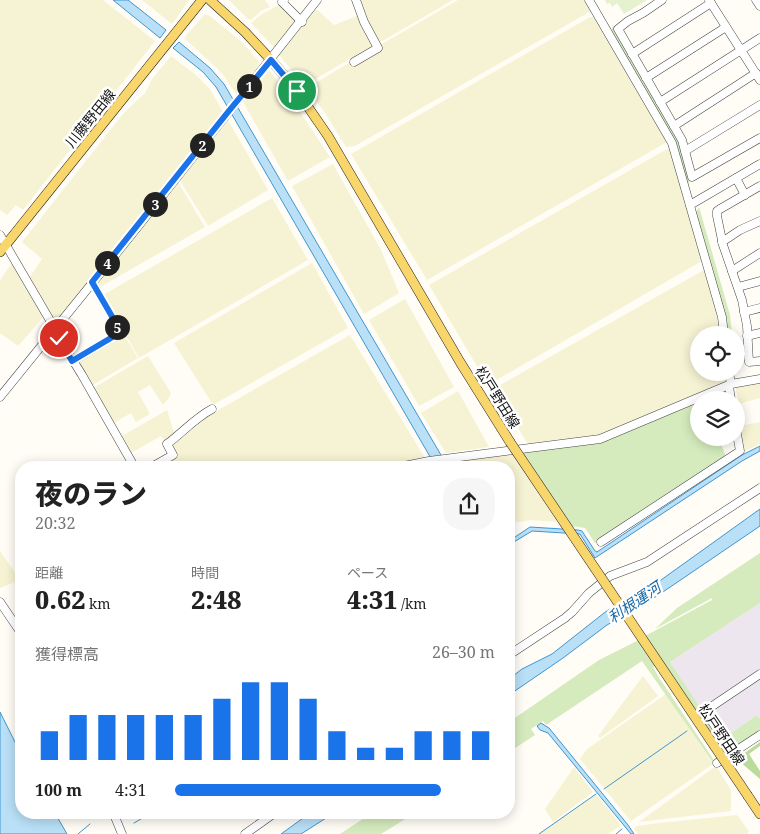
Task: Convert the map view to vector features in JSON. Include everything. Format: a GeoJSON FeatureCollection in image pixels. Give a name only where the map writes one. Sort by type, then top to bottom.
{"type":"FeatureCollection","features":[{"type":"Feature","properties":{"kind":"main road","name":"川藤野田線"},"geometry":{"type":"LineString","coordinates":[[3,248],[202,0]]}},
{"type":"Feature","properties":{"kind":"main road","name":"松戸野田線"},"geometry":{"type":"LineString","coordinates":[[210,0],[245,32],[271,60],[297,91],[328,136],[455,354],[510,442],[760,814]]}},
{"type":"Feature","properties":{"kind":"street"},"geometry":{"type":"LineString","coordinates":[[284,0],[282,2],[302,22]]}},
{"type":"Feature","properties":{"kind":"street"},"geometry":{"type":"LineString","coordinates":[[0,397],[318,0]]}},
{"type":"Feature","properties":{"kind":"street"},"geometry":{"type":"LineString","coordinates":[[354,62],[378,48],[364,22],[356,0]]}},
{"type":"Feature","properties":{"kind":"street"},"geometry":{"type":"LineString","coordinates":[[588,0],[672,143],[723,326]]}},
{"type":"Feature","properties":{"kind":"street"},"geometry":{"type":"LineString","coordinates":[[662,0],[618,29],[674,126],[685,151],[692,177],[760,138]]}},
{"type":"Feature","properties":{"kind":"street"},"geometry":{"type":"LineString","coordinates":[[756,0],[760,6]]}},
{"type":"Feature","properties":{"kind":"street"},"geometry":{"type":"LineString","coordinates":[[632,54],[710,2],[758,77],[674,126]]}},
{"type":"Feature","properties":{"kind":"street"},"geometry":{"type":"LineString","coordinates":[[646,78],[726,27]]}},
{"type":"Feature","properties":{"kind":"street"},"geometry":{"type":"LineString","coordinates":[[660,102],[760,38]]}},
{"type":"Feature","properties":{"kind":"street"},"geometry":{"type":"LineString","coordinates":[[685,151],[760,105]]}},
{"type":"Feature","properties":{"kind":"street"},"geometry":{"type":"LineString","coordinates":[[690,205],[760,164]]}},
{"type":"Feature","properties":{"kind":"street"},"geometry":{"type":"LineString","coordinates":[[736,178],[745,195]]}},
{"type":"Feature","properties":{"kind":"street"},"geometry":{"type":"LineString","coordinates":[[760,186],[718,212],[718,227],[738,287],[744,312],[749,362],[760,361]]}},
{"type":"Feature","properties":{"kind":"street"},"geometry":{"type":"LineString","coordinates":[[722,242],[740,230],[760,221]]}},
{"type":"Feature","properties":{"kind":"street"},"geometry":{"type":"LineString","coordinates":[[0,235],[3,248],[54,329],[131,461]]}},
{"type":"Feature","properties":{"kind":"street"},"geometry":{"type":"LineString","coordinates":[[732,270],[760,253]]}},
{"type":"Feature","properties":{"kind":"street"},"geometry":{"type":"LineString","coordinates":[[738,287],[760,281]]}},
{"type":"Feature","properties":{"kind":"street"},"geometry":{"type":"LineString","coordinates":[[72,361],[121,332],[92,282]]}},
{"type":"Feature","properties":{"kind":"street"},"geometry":{"type":"LineString","coordinates":[[744,312],[760,308]]}},
{"type":"Feature","properties":{"kind":"street"},"geometry":{"type":"LineString","coordinates":[[747,336],[760,333]]}},
{"type":"Feature","properties":{"kind":"street"},"geometry":{"type":"LineString","coordinates":[[425,461],[600,439],[730,385],[760,379]]}},
{"type":"Feature","properties":{"kind":"street"},"geometry":{"type":"LineString","coordinates":[[730,381],[730,391]]}},
{"type":"Feature","properties":{"kind":"street"},"geometry":{"type":"LineString","coordinates":[[162,461],[173,455],[167,444],[180,435],[201,415],[212,409]]}},
{"type":"Feature","properties":{"kind":"street"},"geometry":{"type":"LineString","coordinates":[[600,542],[740,450],[739,446]]}},
{"type":"Feature","properties":{"kind":"street"},"geometry":{"type":"LineString","coordinates":[[515,651],[565,618],[593,589],[610,576],[648,562],[760,488]]}},
{"type":"Feature","properties":{"kind":"street"},"geometry":{"type":"LineString","coordinates":[[0,602],[15,624]]}},
{"type":"Feature","properties":{"kind":"street"},"geometry":{"type":"LineString","coordinates":[[734,753],[705,711],[760,674]]}},
{"type":"Feature","properties":{"kind":"street"},"geometry":{"type":"LineString","coordinates":[[717,763],[760,735]]}},
{"type":"Feature","properties":{"kind":"street"},"geometry":{"type":"LineString","coordinates":[[116,819],[122,834]]}},
{"type":"Feature","properties":{"kind":"street"},"geometry":{"type":"LineString","coordinates":[[245,834],[266,819]]}},
{"type":"Feature","properties":{"kind":"shaded area"},"geometry":{"type":"Polygon","coordinates":[[[0,0],[103,0],[155,41],[23,210],[16,205],[7,215],[0,210],[0,0]]]}},
{"type":"Feature","properties":{"kind":"shaded area"},"geometry":{"type":"Polygon","coordinates":[[[142,0],[189,0],[172,24],[142,0]]]}},
{"type":"Feature","properties":{"kind":"shaded area"},"geometry":{"type":"Polygon","coordinates":[[[229,0],[265,0],[270,7],[261,11],[251,20],[229,0]]]}},
{"type":"Feature","properties":{"kind":"shaded area"},"geometry":{"type":"Polygon","coordinates":[[[360,0],[453,0],[379,43],[365,17],[360,0]]]}},
{"type":"Feature","properties":{"kind":"shaded area"},"geometry":{"type":"Polygon","coordinates":[[[458,0],[585,0],[591,11],[355,146],[346,147],[307,88],[352,61],[354,65],[381,50],[380,45],[458,0]]]}},
{"type":"Feature","properties":{"kind":"shaded area"},"geometry":{"type":"Polygon","coordinates":[[[281,4],[299,23],[277,48],[251,23],[262,14],[281,4]]]}},
{"type":"Feature","properties":{"kind":"shaded area"},"geometry":{"type":"Polygon","coordinates":[[[316,9],[334,25],[359,15],[374,45],[305,85],[279,55],[316,9]]]}},
{"type":"Feature","properties":{"kind":"shaded area"},"geometry":{"type":"Polygon","coordinates":[[[205,14],[242,42],[260,63],[238,97],[222,73],[184,38],[205,14]]]}},
{"type":"Feature","properties":{"kind":"shaded area"},"geometry":{"type":"Polygon","coordinates":[[[590,17],[594,17],[667,142],[427,280],[351,154],[590,17]]]}},
{"type":"Feature","properties":{"kind":"shaded area"},"geometry":{"type":"Polygon","coordinates":[[[171,56],[196,75],[210,89],[224,114],[55,324],[29,278],[42,259],[22,242],[123,114],[145,93],[152,79],[171,56]]]}},
{"type":"Feature","properties":{"kind":"shaded area"},"geometry":{"type":"Polygon","coordinates":[[[269,70],[288,94],[330,157],[288,181],[242,100],[262,72],[269,70]]]}},
{"type":"Feature","properties":{"kind":"shaded area"},"geometry":{"type":"Polygon","coordinates":[[[228,120],[268,190],[208,226],[179,179],[224,122],[228,120]]]}},
{"type":"Feature","properties":{"kind":"shaded area"},"geometry":{"type":"Polygon","coordinates":[[[667,149],[670,150],[702,261],[488,385],[429,285],[667,149]]]}},
{"type":"Feature","properties":{"kind":"shaded area"},"geometry":{"type":"Polygon","coordinates":[[[333,164],[381,250],[399,293],[364,314],[292,186],[333,164]]]}},
{"type":"Feature","properties":{"kind":"shaded area"},"geometry":{"type":"Polygon","coordinates":[[[178,182],[205,227],[100,287],[96,283],[178,182]]]}},
{"type":"Feature","properties":{"kind":"shaded area"},"geometry":{"type":"Polygon","coordinates":[[[272,198],[308,260],[139,358],[103,295],[272,198]]]}},
{"type":"Feature","properties":{"kind":"shaded area"},"geometry":{"type":"Polygon","coordinates":[[[15,259],[47,313],[18,346],[0,333],[0,280],[15,259]]]}},
{"type":"Feature","properties":{"kind":"shaded area"},"geometry":{"type":"Polygon","coordinates":[[[312,263],[348,328],[213,405],[174,343],[312,263]]]}},
{"type":"Feature","properties":{"kind":"shaded area"},"geometry":{"type":"Polygon","coordinates":[[[704,270],[718,326],[690,326],[690,381],[726,382],[705,391],[690,391],[690,397],[602,435],[528,444],[493,389],[704,270]]]}},
{"type":"Feature","properties":{"kind":"shaded area"},"geometry":{"type":"Polygon","coordinates":[[[405,299],[454,387],[419,406],[369,320],[405,299]]]}},
{"type":"Feature","properties":{"kind":"shaded area"},"geometry":{"type":"Polygon","coordinates":[[[123,333],[138,358],[91,386],[78,361],[123,333]]]}},
{"type":"Feature","properties":{"kind":"shaded area"},"geometry":{"type":"Polygon","coordinates":[[[350,335],[425,458],[410,461],[170,461],[177,457],[172,446],[211,414],[350,335]]]}},
{"type":"Feature","properties":{"kind":"shaded area"},"geometry":{"type":"Polygon","coordinates":[[[148,356],[171,393],[169,398],[163,405],[150,385],[138,392],[150,414],[136,422],[131,413],[112,424],[93,388],[148,356]]]}},
{"type":"Feature","properties":{"kind":"shaded area"},"geometry":{"type":"Polygon","coordinates":[[[760,381],[760,398],[745,402],[745,391],[736,391],[735,385],[760,381]]]}},
{"type":"Feature","properties":{"kind":"shaded area"},"geometry":{"type":"Polygon","coordinates":[[[458,391],[489,447],[446,453],[421,413],[458,391]]]}},
{"type":"Feature","properties":{"kind":"shaded area"},"geometry":{"type":"Polygon","coordinates":[[[167,410],[175,436],[166,443],[161,436],[131,453],[122,436],[167,410]]]}},
{"type":"Feature","properties":{"kind":"shaded area"},"geometry":{"type":"Polygon","coordinates":[[[760,422],[760,444],[745,451],[742,446],[745,446],[745,425],[760,422]]]}},
{"type":"Feature","properties":{"kind":"shaded area"},"geometry":{"type":"Polygon","coordinates":[[[512,454],[557,522],[531,520],[515,522],[515,461],[457,461],[512,454]]]}},
{"type":"Feature","properties":{"kind":"shaded area"},"geometry":{"type":"Polygon","coordinates":[[[0,551],[15,573],[15,582],[0,588],[0,551]]]}},
{"type":"Feature","properties":{"kind":"shaded area"},"geometry":{"type":"Polygon","coordinates":[[[760,603],[760,669],[700,709],[670,662],[760,603]]]}},
{"type":"Feature","properties":{"kind":"shaded area"},"geometry":{"type":"Polygon","coordinates":[[[643,676],[658,696],[600,738],[598,736],[643,676]]]}},
{"type":"Feature","properties":{"kind":"shaded area"},"geometry":{"type":"Polygon","coordinates":[[[760,679],[760,719],[757,715],[725,737],[710,715],[711,712],[760,679]]]}},
{"type":"Feature","properties":{"kind":"shaded area"},"geometry":{"type":"Polygon","coordinates":[[[666,694],[713,764],[631,821],[580,759],[587,749],[666,694]]]}},
{"type":"Feature","properties":{"kind":"shaded area"},"geometry":{"type":"Polygon","coordinates":[[[716,766],[731,790],[731,811],[639,822],[716,766]]]}},
{"type":"Feature","properties":{"kind":"shaded area"},"geometry":{"type":"Polygon","coordinates":[[[574,767],[593,792],[553,822],[545,809],[574,767]]]}},
{"type":"Feature","properties":{"kind":"shaded area"},"geometry":{"type":"Polygon","coordinates":[[[596,794],[621,825],[608,834],[539,834],[596,794]]]}},
{"type":"Feature","properties":{"kind":"shaded area"},"geometry":{"type":"Polygon","coordinates":[[[737,815],[748,830],[748,834],[638,834],[634,828],[659,823],[737,815]]]}},
{"type":"Feature","properties":{"kind":"green space"},"geometry":{"type":"Polygon","coordinates":[[[605,0],[647,0],[624,14],[617,3],[612,7],[605,0]]]}},
{"type":"Feature","properties":{"kind":"green space"},"geometry":{"type":"Polygon","coordinates":[[[613,26],[680,141],[691,179],[687,186],[675,142],[611,32],[613,26]]]}},
{"type":"Feature","properties":{"kind":"green space"},"geometry":{"type":"Polygon","coordinates":[[[699,207],[730,315],[731,326],[724,326],[695,214],[699,207]]]}},
{"type":"Feature","properties":{"kind":"green space"},"geometry":{"type":"Polygon","coordinates":[[[690,404],[690,446],[722,446],[726,457],[595,543],[585,528],[571,526],[521,452],[600,441],[690,404]]]}},
{"type":"Feature","properties":{"kind":"green space"},"geometry":{"type":"Polygon","coordinates":[[[760,553],[760,603],[670,662],[730,753],[726,756],[645,636],[712,600],[712,598],[655,629],[677,608],[760,553]]]}},
{"type":"Feature","properties":{"kind":"green space"},"geometry":{"type":"Polygon","coordinates":[[[639,640],[656,665],[653,667],[658,676],[715,762],[714,764],[642,661],[547,725],[543,721],[531,729],[535,735],[515,748],[515,718],[599,660],[639,640]]]}},
{"type":"Feature","properties":{"kind":"green space"},"geometry":{"type":"Polygon","coordinates":[[[757,715],[760,719],[760,732],[736,749],[732,748],[725,737],[757,715]]]}},
{"type":"Feature","properties":{"kind":"green space"},"geometry":{"type":"Polygon","coordinates":[[[760,742],[760,746],[749,754],[760,771],[760,779],[739,761],[739,757],[760,742]]]}},
{"type":"Feature","properties":{"kind":"green space"},"geometry":{"type":"Polygon","coordinates":[[[363,819],[405,819],[381,834],[340,834],[363,819]]]}},
{"type":"Feature","properties":{"kind":"water"},"geometry":{"type":"Polygon","coordinates":[[[113,0],[128,0],[166,30],[160,38],[113,0]]]}},
{"type":"Feature","properties":{"kind":"water"},"geometry":{"type":"Polygon","coordinates":[[[179,42],[210,68],[224,84],[444,461],[433,461],[216,87],[203,72],[173,48],[179,42]]]}},
{"type":"Feature","properties":{"kind":"water"},"geometry":{"type":"Polygon","coordinates":[[[760,446],[760,451],[595,558],[580,534],[532,531],[515,541],[515,537],[530,527],[578,530],[582,531],[597,552],[742,455],[760,446]]]}},
{"type":"Feature","properties":{"kind":"water","name":"利根運河"},"geometry":{"type":"Polygon","coordinates":[[[760,509],[760,526],[657,596],[607,625],[515,691],[515,674],[522,669],[552,654],[625,599],[654,585],[760,509]]]}},
{"type":"Feature","properties":{"kind":"water"},"geometry":{"type":"Polygon","coordinates":[[[0,712],[15,742],[15,819],[58,819],[67,834],[0,834],[0,712]]]}},
{"type":"Feature","properties":{"kind":"water"},"geometry":{"type":"Polygon","coordinates":[[[541,723],[549,728],[634,834],[631,834],[548,733],[540,730],[537,726],[541,723]]]}},
{"type":"Feature","properties":{"kind":"water"},"geometry":{"type":"Polygon","coordinates":[[[302,819],[325,819],[301,834],[281,834],[302,819]]]}},
{"type":"Feature","properties":{"kind":"waterway"},"geometry":{"type":"LineString","coordinates":[[604,789],[687,731]]}},
{"type":"Feature","properties":{"kind":"waterway"},"geometry":{"type":"LineString","coordinates":[[539,834],[596,794]]}},
{"type":"Feature","properties":{"kind":"waterway"},"geometry":{"type":"LineString","coordinates":[[134,823],[141,819]]}},
{"type":"Feature","properties":{"kind":"waterway"},"geometry":{"type":"LineString","coordinates":[[78,834],[90,824]]}},
{"type":"Feature","properties":{"kind":"waterway"},"geometry":{"type":"LineString","coordinates":[[616,834],[622,829]]}},
{"type":"Feature","properties":{"kind":"route"},"geometry":{"type":"LineString","coordinates":[[59,338],[72,361],[121,332],[92,282],[271,60],[297,91]]}}]}
